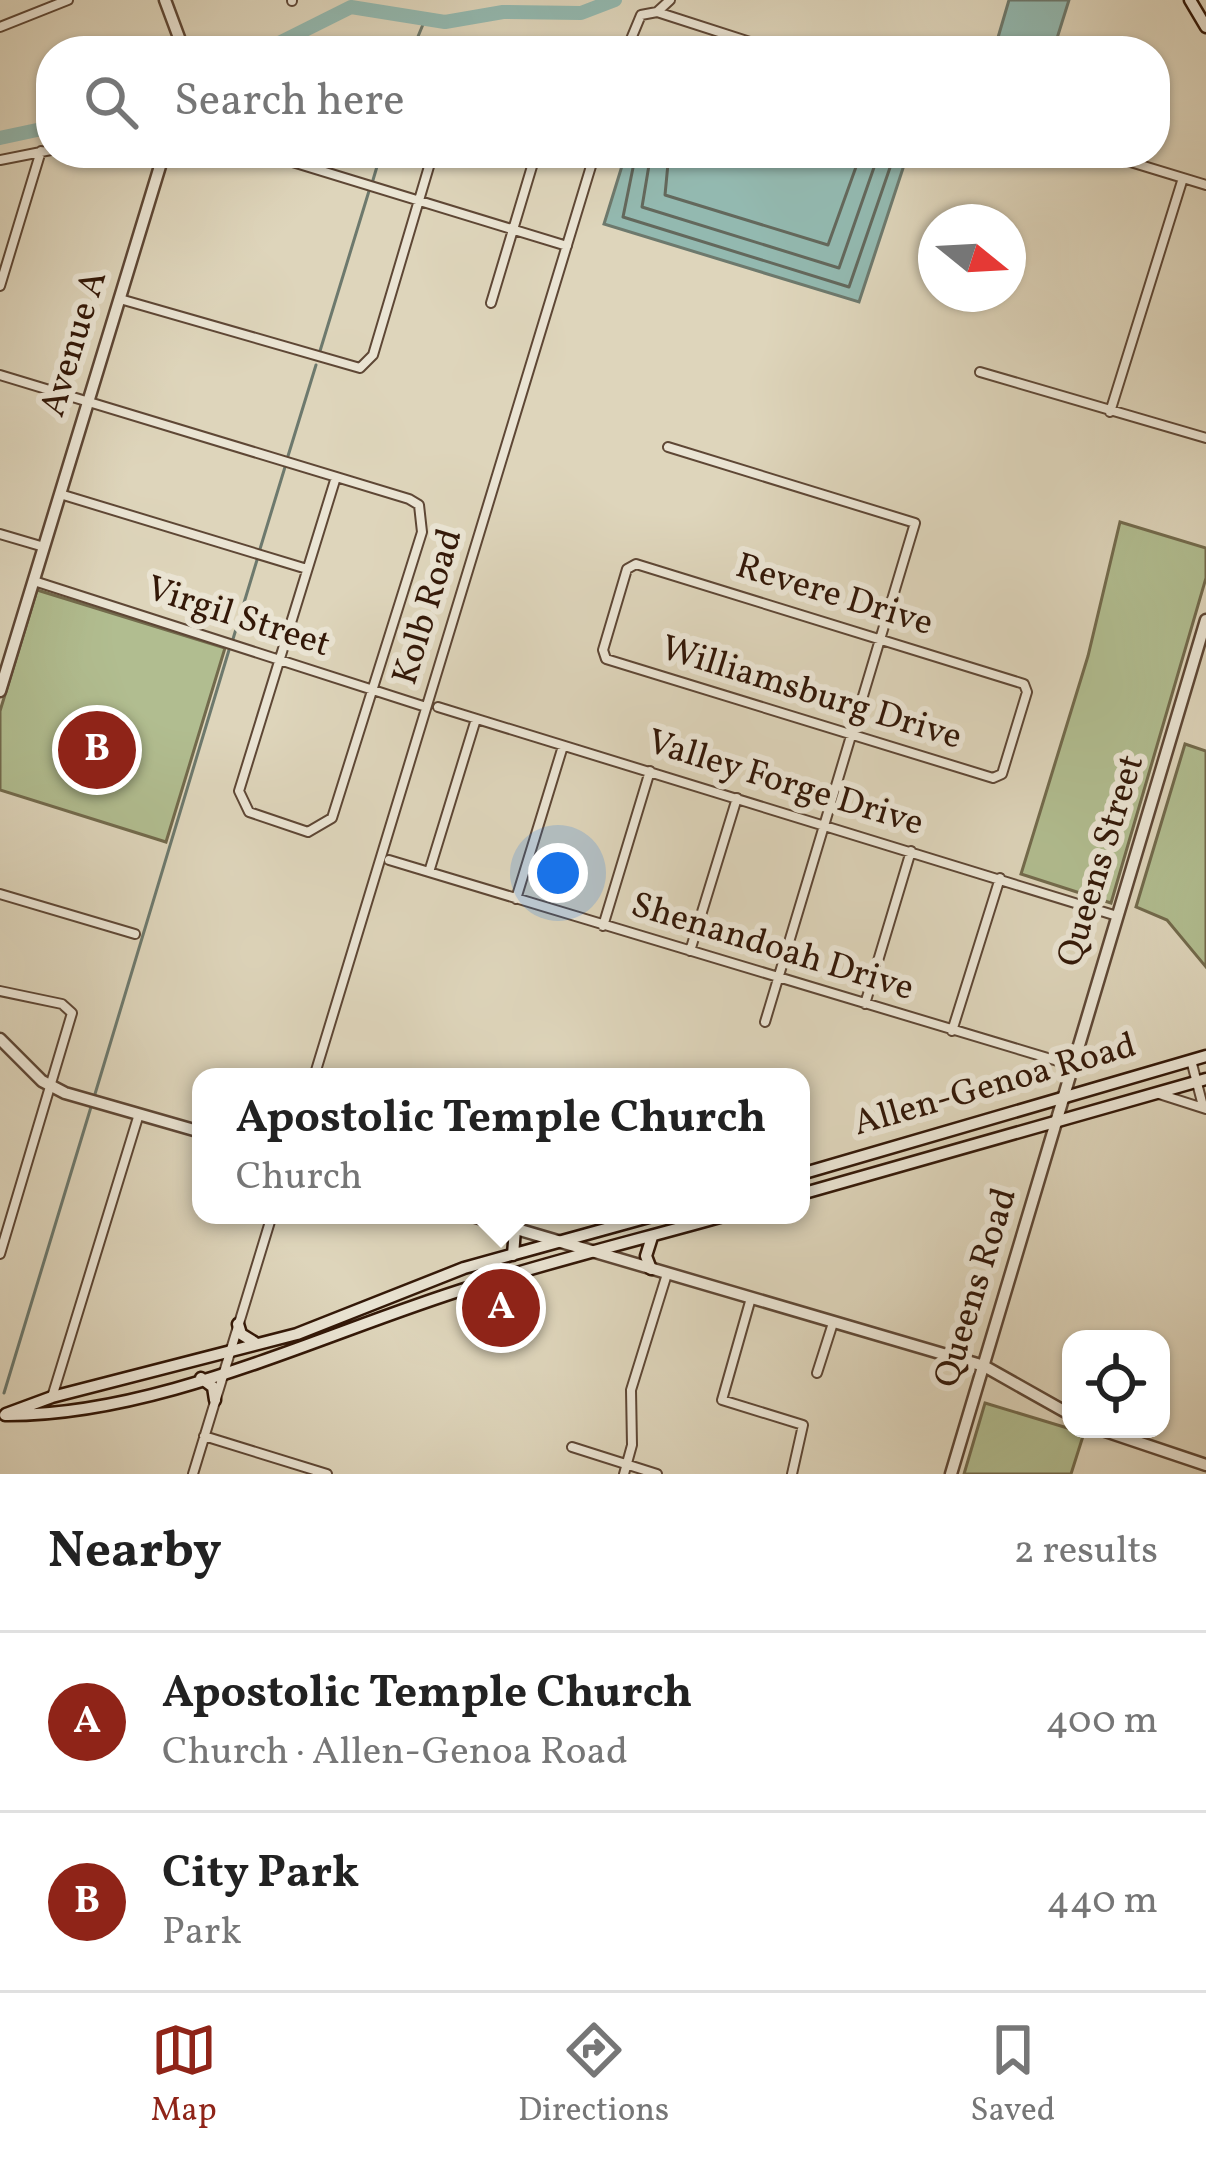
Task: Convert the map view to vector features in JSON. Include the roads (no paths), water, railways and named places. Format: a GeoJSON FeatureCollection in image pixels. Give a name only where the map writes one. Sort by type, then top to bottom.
{"type":"FeatureCollection","features":[{"type":"Feature","properties":{"kind":"main road"},"geometry":{"type":"LineString","coordinates":[[165,0],[178,36]]}},
{"type":"Feature","properties":{"kind":"main road"},"geometry":{"type":"LineString","coordinates":[[1190,0],[1206,27]]}},
{"type":"Feature","properties":{"kind":"main road","name":"Avenue A"},"geometry":{"type":"LineString","coordinates":[[0,691],[159,168]]}},
{"type":"Feature","properties":{"kind":"main road","name":"Queens Street"},"geometry":{"type":"LineString","coordinates":[[1058,1119],[1206,620]]}},
{"type":"Feature","properties":{"kind":"main road"},"geometry":{"type":"LineString","coordinates":[[0,1039],[52,1086],[192,1129]]}},
{"type":"Feature","properties":{"kind":"main road","name":"Allen-Genoa Road"},"geometry":{"type":"LineString","coordinates":[[810,1171],[1206,1056]]}},
{"type":"Feature","properties":{"kind":"main road","name":"Allen-Genoa Road"},"geometry":{"type":"LineString","coordinates":[[810,1192],[1201,1080]]}},
{"type":"Feature","properties":{"kind":"main road","name":"Queens Road"},"geometry":{"type":"LineString","coordinates":[[952,1474],[1058,1119]]}},
{"type":"Feature","properties":{"kind":"main road"},"geometry":{"type":"LineString","coordinates":[[898,1147],[903,1166]]}},
{"type":"Feature","properties":{"kind":"main road"},"geometry":{"type":"LineString","coordinates":[[499,1224],[984,1366],[1062,1409]]}},
{"type":"Feature","properties":{"kind":"main road"},"geometry":{"type":"LineString","coordinates":[[2,1415],[257,1342],[464,1268],[623,1224]]}},
{"type":"Feature","properties":{"kind":"main road"},"geometry":{"type":"LineString","coordinates":[[599,1253],[614,1231],[628,1224]]}},
{"type":"Feature","properties":{"kind":"main road"},"geometry":{"type":"LineString","coordinates":[[2,1415],[115,1401],[202,1378],[357,1330],[469,1287],[693,1224]]}},
{"type":"Feature","properties":{"kind":"main road"},"geometry":{"type":"LineString","coordinates":[[512,1255],[515,1229]]}},
{"type":"Feature","properties":{"kind":"main road"},"geometry":{"type":"LineString","coordinates":[[651,1269],[646,1256],[652,1237]]}},
{"type":"Feature","properties":{"kind":"main road"},"geometry":{"type":"LineString","coordinates":[[527,1272],[557,1242]]}},
{"type":"Feature","properties":{"kind":"main road"},"geometry":{"type":"LineString","coordinates":[[464,1268],[469,1287]]}},
{"type":"Feature","properties":{"kind":"main road"},"geometry":{"type":"LineString","coordinates":[[350,1312],[357,1330]]}},
{"type":"Feature","properties":{"kind":"main road"},"geometry":{"type":"LineString","coordinates":[[238,1324],[246,1339],[257,1342]]}},
{"type":"Feature","properties":{"kind":"main road"},"geometry":{"type":"LineString","coordinates":[[202,1378],[213,1387],[215,1400]]}},
{"type":"Feature","properties":{"kind":"main road"},"geometry":{"type":"LineString","coordinates":[[1126,1438],[1206,1465]]}},
{"type":"Feature","properties":{"kind":"street"},"geometry":{"type":"LineString","coordinates":[[37,0],[41,11]]}},
{"type":"Feature","properties":{"kind":"street"},"geometry":{"type":"LineString","coordinates":[[0,27],[68,0]]}},
{"type":"Feature","properties":{"kind":"street"},"geometry":{"type":"LineString","coordinates":[[657,12],[670,0]]}},
{"type":"Feature","properties":{"kind":"street"},"geometry":{"type":"LineString","coordinates":[[632,36],[640,15],[657,12],[731,36]]}},
{"type":"Feature","properties":{"kind":"street"},"geometry":{"type":"LineString","coordinates":[[0,160],[36,152]]}},
{"type":"Feature","properties":{"kind":"street"},"geometry":{"type":"LineString","coordinates":[[0,286],[40,168]]}},
{"type":"Feature","properties":{"kind":"street"},"geometry":{"type":"LineString","coordinates":[[314,168],[567,246]]}},
{"type":"Feature","properties":{"kind":"street"},"geometry":{"type":"LineString","coordinates":[[120,299],[360,368],[373,356],[428,168]]}},
{"type":"Feature","properties":{"kind":"street"},"geometry":{"type":"LineString","coordinates":[[491,303],[532,168]]}},
{"type":"Feature","properties":{"kind":"street","name":"Kolb Road"},"geometry":{"type":"LineString","coordinates":[[317,1068],[590,168]]}},
{"type":"Feature","properties":{"kind":"street"},"geometry":{"type":"LineString","coordinates":[[1150,168],[1206,184]]}},
{"type":"Feature","properties":{"kind":"street"},"geometry":{"type":"LineString","coordinates":[[1110,412],[1183,178]]}},
{"type":"Feature","properties":{"kind":"street"},"geometry":{"type":"LineString","coordinates":[[980,373],[1206,438]]}},
{"type":"Feature","properties":{"kind":"street"},"geometry":{"type":"LineString","coordinates":[[0,375],[410,499],[422,512],[422,532],[332,818],[308,832],[249,812],[240,799],[336,477]]}},
{"type":"Feature","properties":{"kind":"street"},"geometry":{"type":"LineString","coordinates":[[668,447],[915,523],[765,1022]]}},
{"type":"Feature","properties":{"kind":"street"},"geometry":{"type":"LineString","coordinates":[[60,494],[307,569]]}},
{"type":"Feature","properties":{"kind":"street"},"geometry":{"type":"LineString","coordinates":[[0,534],[44,548]]}},
{"type":"Feature","properties":{"kind":"street","name":"Revere Drive"},"geometry":{"type":"LineString","coordinates":[[613,615],[627,569],[636,564],[1024,684],[1028,692],[1016,732]]}},
{"type":"Feature","properties":{"kind":"street","name":"Virgil Street"},"geometry":{"type":"LineString","coordinates":[[34,581],[426,707]]}},
{"type":"Feature","properties":{"kind":"street","name":"Williamsburg Drive"},"geometry":{"type":"LineString","coordinates":[[613,615],[603,650],[606,659],[993,778],[1002,774],[1016,732]]}},
{"type":"Feature","properties":{"kind":"street","name":"Valley Forge Drive"},"geometry":{"type":"LineString","coordinates":[[438,707],[1117,916]]}},
{"type":"Feature","properties":{"kind":"street"},"geometry":{"type":"LineString","coordinates":[[429,872],[476,718]]}},
{"type":"Feature","properties":{"kind":"street"},"geometry":{"type":"LineString","coordinates":[[516,899],[563,746]]}},
{"type":"Feature","properties":{"kind":"street"},"geometry":{"type":"LineString","coordinates":[[603,926],[650,771]]}},
{"type":"Feature","properties":{"kind":"street"},"geometry":{"type":"LineString","coordinates":[[690,951],[737,797]]}},
{"type":"Feature","properties":{"kind":"street"},"geometry":{"type":"LineString","coordinates":[[865,1004],[911,850]]}},
{"type":"Feature","properties":{"kind":"street","name":"Shenandoah Drive"},"geometry":{"type":"LineString","coordinates":[[389,860],[1071,1065]]}},
{"type":"Feature","properties":{"kind":"street"},"geometry":{"type":"LineString","coordinates":[[952,1031],[1000,878]]}},
{"type":"Feature","properties":{"kind":"street"},"geometry":{"type":"LineString","coordinates":[[0,894],[136,934]]}},
{"type":"Feature","properties":{"kind":"street"},"geometry":{"type":"LineString","coordinates":[[0,991],[62,1004],[72,1013],[0,1254]]}},
{"type":"Feature","properties":{"kind":"street"},"geometry":{"type":"LineString","coordinates":[[1154,1093],[1205,1108],[1201,1080],[1191,1060]]}},
{"type":"Feature","properties":{"kind":"street"},"geometry":{"type":"LineString","coordinates":[[52,1397],[139,1114]]}},
{"type":"Feature","properties":{"kind":"street"},"geometry":{"type":"LineString","coordinates":[[193,1474],[215,1400],[230,1370],[238,1324],[269,1224]]}},
{"type":"Feature","properties":{"kind":"street"},"geometry":{"type":"LineString","coordinates":[[626,1469],[629,1400],[667,1274]]}},
{"type":"Feature","properties":{"kind":"street"},"geometry":{"type":"LineString","coordinates":[[751,1298],[722,1400],[803,1425],[792,1474]]}},
{"type":"Feature","properties":{"kind":"street"},"geometry":{"type":"LineString","coordinates":[[817,1372],[832,1323]]}},
{"type":"Feature","properties":{"kind":"street"},"geometry":{"type":"LineString","coordinates":[[204,1436],[305,1471],[327,1474]]}},
{"type":"Feature","properties":{"kind":"street"},"geometry":{"type":"LineString","coordinates":[[572,1448],[626,1469],[657,1474]]}},
{"type":"Feature","properties":{"kind":"street"},"geometry":{"type":"LineString","coordinates":[[1187,1474],[1192,1460]]}},
{"type":"Feature","properties":{"kind":"water"},"geometry":{"type":"Polygon","coordinates":[[[1009,0],[1069,0],[1058,36],[998,36],[1009,0]]]}},
{"type":"Feature","properties":{"kind":"water"},"geometry":{"type":"Polygon","coordinates":[[[621,168],[903,168],[859,302],[604,224],[621,168]]]}},
{"type":"Feature","properties":{"kind":"waterway"},"geometry":{"type":"LineString","coordinates":[[293,36],[351,7],[445,22],[503,12],[581,13],[615,0]]}},
{"type":"Feature","properties":{"kind":"waterway"},"geometry":{"type":"LineString","coordinates":[[418,36],[424,22]]}},
{"type":"Feature","properties":{"kind":"waterway"},"geometry":{"type":"LineString","coordinates":[[0,138],[36,130]]}},
{"type":"Feature","properties":{"kind":"waterway"},"geometry":{"type":"LineString","coordinates":[[373,180],[377,168]]}},
{"type":"Feature","properties":{"kind":"waterway"},"geometry":{"type":"LineString","coordinates":[[320,351],[369,191]]}},
{"type":"Feature","properties":{"kind":"waterway"},"geometry":{"type":"LineString","coordinates":[[288,456],[316,365]]}},
{"type":"Feature","properties":{"kind":"waterway"},"geometry":{"type":"LineString","coordinates":[[260,549],[285,467]]}},
{"type":"Feature","properties":{"kind":"waterway"},"geometry":{"type":"LineString","coordinates":[[233,639],[257,560]]}},
{"type":"Feature","properties":{"kind":"waterway"},"geometry":{"type":"LineString","coordinates":[[95,1094],[229,650]]}},
{"type":"Feature","properties":{"kind":"waterway"},"geometry":{"type":"LineString","coordinates":[[4,1393],[91,1107]]}},
{"type":"Feature","properties":{"kind":"place","name":"City Park"},"geometry":{"type":"Point","coordinates":[97,750]}},
{"type":"Feature","properties":{"kind":"place","name":"Apostolic Temple Church"},"geometry":{"type":"Point","coordinates":[501,1308]}}]}
